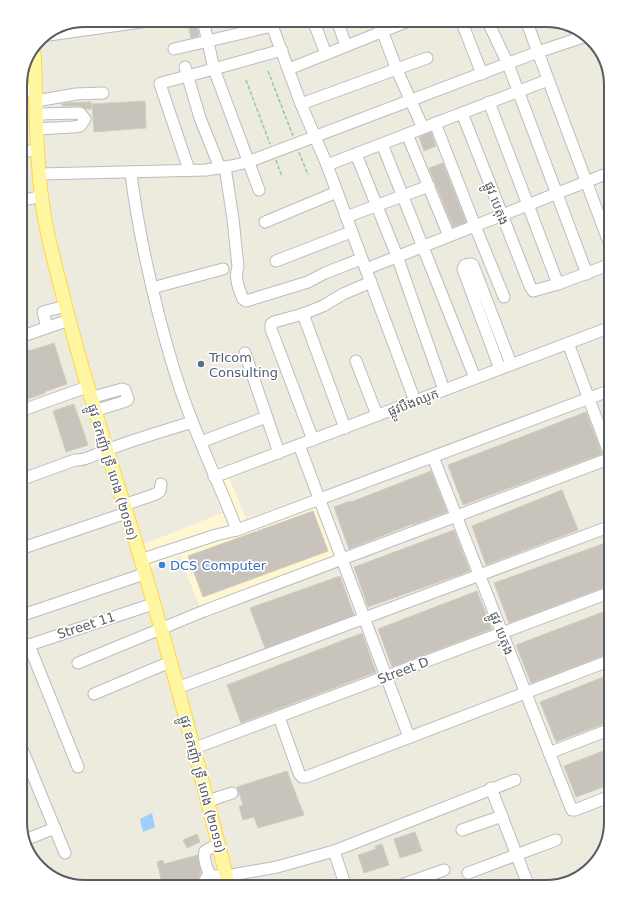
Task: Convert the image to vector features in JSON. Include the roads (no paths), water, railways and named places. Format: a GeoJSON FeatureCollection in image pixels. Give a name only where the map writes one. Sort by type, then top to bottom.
{"type":"FeatureCollection","features":[{"type":"Feature","properties":{"kind":"main road","name":"ផ្លូវ ឧកញ៉ា ទ្រី ហេង (២០១១)"},"geometry":{"type":"LineString","coordinates":[[34,58],[38,149],[42,196],[45,219],[65,306],[94,411],[125,509],[178,688],[195,748],[228,880]]}},
{"type":"Feature","properties":{"kind":"street"},"geometry":{"type":"LineString","coordinates":[[59,34],[106,27]]}},
{"type":"Feature","properties":{"kind":"street"},"geometry":{"type":"LineString","coordinates":[[204,27],[214,69],[259,190]]}},
{"type":"Feature","properties":{"kind":"street"},"geometry":{"type":"LineString","coordinates":[[174,49],[257,27]]}},
{"type":"Feature","properties":{"kind":"street"},"geometry":{"type":"LineString","coordinates":[[273,27],[301,104],[327,165],[415,401]]}},
{"type":"Feature","properties":{"kind":"street"},"geometry":{"type":"LineString","coordinates":[[316,27],[326,54]]}},
{"type":"Feature","properties":{"kind":"street"},"geometry":{"type":"LineString","coordinates":[[339,27],[346,46]]}},
{"type":"Feature","properties":{"kind":"street"},"geometry":{"type":"LineString","coordinates":[[381,27],[397,70],[423,128]]}},
{"type":"Feature","properties":{"kind":"street"},"geometry":{"type":"LineString","coordinates":[[289,69],[393,27]]}},
{"type":"Feature","properties":{"kind":"street"},"geometry":{"type":"LineString","coordinates":[[464,27],[482,74]]}},
{"type":"Feature","properties":{"kind":"street"},"geometry":{"type":"LineString","coordinates":[[490,27],[508,64],[587,274]]}},
{"type":"Feature","properties":{"kind":"street"},"geometry":{"type":"LineString","coordinates":[[529,27],[604,230]]}},
{"type":"Feature","properties":{"kind":"street"},"geometry":{"type":"LineString","coordinates":[[40,174],[189,170],[222,167],[248,162],[508,64],[576,36]]}},
{"type":"Feature","properties":{"kind":"street"},"geometry":{"type":"LineString","coordinates":[[189,170],[160,84],[161,82],[186,71],[214,69],[282,50]]}},
{"type":"Feature","properties":{"kind":"street"},"geometry":{"type":"LineString","coordinates":[[301,104],[427,58]]}},
{"type":"Feature","properties":{"kind":"street"},"geometry":{"type":"LineString","coordinates":[[186,71],[200,118],[222,167],[233,219],[238,267],[236,272],[237,281],[243,299],[246,301],[363,264],[397,256],[604,175]]}},
{"type":"Feature","properties":{"kind":"street"},"geometry":{"type":"LineString","coordinates":[[327,165],[548,80]]}},
{"type":"Feature","properties":{"kind":"street"},"geometry":{"type":"LineString","coordinates":[[36,102],[76,94],[103,93]]}},
{"type":"Feature","properties":{"kind":"street"},"geometry":{"type":"LineString","coordinates":[[27,96],[36,102],[80,113],[85,120],[80,126],[72,128],[38,129]]}},
{"type":"Feature","properties":{"kind":"street"},"geometry":{"type":"LineString","coordinates":[[489,102],[529,204],[558,284],[604,267]]}},
{"type":"Feature","properties":{"kind":"street","name":"ផ្លូវ បេតុង"},"geometry":{"type":"LineString","coordinates":[[462,113],[533,292],[558,284]]}},
{"type":"Feature","properties":{"kind":"street"},"geometry":{"type":"LineString","coordinates":[[435,123],[474,226],[504,297]]}},
{"type":"Feature","properties":{"kind":"street"},"geometry":{"type":"LineString","coordinates":[[408,134],[449,236]]}},
{"type":"Feature","properties":{"kind":"street"},"geometry":{"type":"LineString","coordinates":[[382,144],[475,378]]}},
{"type":"Feature","properties":{"kind":"street"},"geometry":{"type":"LineString","coordinates":[[27,151],[38,149]]}},
{"type":"Feature","properties":{"kind":"street"},"geometry":{"type":"LineString","coordinates":[[356,154],[397,256],[444,390]]}},
{"type":"Feature","properties":{"kind":"street"},"geometry":{"type":"LineString","coordinates":[[131,172],[139,225],[152,288],[166,342],[192,422],[237,530]]}},
{"type":"Feature","properties":{"kind":"street"},"geometry":{"type":"LineString","coordinates":[[346,217],[429,186]]}},
{"type":"Feature","properties":{"kind":"street"},"geometry":{"type":"LineString","coordinates":[[265,222],[337,192]]}},
{"type":"Feature","properties":{"kind":"street"},"geometry":{"type":"LineString","coordinates":[[27,199],[42,196]]}},
{"type":"Feature","properties":{"kind":"street"},"geometry":{"type":"LineString","coordinates":[[276,261],[351,232]]}},
{"type":"Feature","properties":{"kind":"street"},"geometry":{"type":"LineString","coordinates":[[500,369],[463,269],[465,265],[473,265],[512,364]]}},
{"type":"Feature","properties":{"kind":"street"},"geometry":{"type":"LineString","coordinates":[[152,288],[223,269]]}},
{"type":"Feature","properties":{"kind":"street"},"geometry":{"type":"LineString","coordinates":[[313,440],[271,329],[271,324],[329,304],[343,294],[371,282]]}},
{"type":"Feature","properties":{"kind":"street"},"geometry":{"type":"LineString","coordinates":[[47,328],[43,312],[65,306]]}},
{"type":"Feature","properties":{"kind":"street"},"geometry":{"type":"LineString","coordinates":[[303,314],[345,428]]}},
{"type":"Feature","properties":{"kind":"street"},"geometry":{"type":"LineString","coordinates":[[27,335],[69,320]]}},
{"type":"Feature","properties":{"kind":"street","name":"ផ្លូវបឹងឈូក"},"geometry":{"type":"LineString","coordinates":[[214,477],[604,330]]}},
{"type":"Feature","properties":{"kind":"street"},"geometry":{"type":"LineString","coordinates":[[568,343],[604,439]]}},
{"type":"Feature","properties":{"kind":"street"},"geometry":{"type":"LineString","coordinates":[[245,353],[279,452]]}},
{"type":"Feature","properties":{"kind":"street"},"geometry":{"type":"LineString","coordinates":[[356,361],[377,415]]}},
{"type":"Feature","properties":{"kind":"street"},"geometry":{"type":"LineString","coordinates":[[27,409],[89,392],[104,394],[122,389],[125,390],[127,400],[94,411]]}},
{"type":"Feature","properties":{"kind":"street"},"geometry":{"type":"LineString","coordinates":[[140,560],[237,530],[604,393]]}},
{"type":"Feature","properties":{"kind":"street"},"geometry":{"type":"LineString","coordinates":[[104,394],[107,407]]}},
{"type":"Feature","properties":{"kind":"street"},"geometry":{"type":"LineString","coordinates":[[200,442],[266,417]]}},
{"type":"Feature","properties":{"kind":"street"},"geometry":{"type":"LineString","coordinates":[[27,477],[75,460],[77,456],[89,452],[106,450],[192,422]]}},
{"type":"Feature","properties":{"kind":"street"},"geometry":{"type":"LineString","coordinates":[[299,445],[409,737]]}},
{"type":"Feature","properties":{"kind":"street","name":"ផ្លូវ បេតុង"},"geometry":{"type":"LineString","coordinates":[[433,457],[572,810],[604,799]]}},
{"type":"Feature","properties":{"kind":"street"},"geometry":{"type":"LineString","coordinates":[[78,663],[160,629],[604,461]]}},
{"type":"Feature","properties":{"kind":"street"},"geometry":{"type":"LineString","coordinates":[[27,547],[89,525],[125,509],[156,494],[160,491],[161,484]]}},
{"type":"Feature","properties":{"kind":"street"},"geometry":{"type":"LineString","coordinates":[[178,688],[604,529]]}},
{"type":"Feature","properties":{"kind":"street"},"geometry":{"type":"LineString","coordinates":[[27,614],[144,574]]}},
{"type":"Feature","properties":{"kind":"street","name":"Street D"},"geometry":{"type":"LineString","coordinates":[[195,748],[604,595]]}},
{"type":"Feature","properties":{"kind":"street","name":"Street 11"},"geometry":{"type":"LineString","coordinates":[[27,645],[153,604]]}},
{"type":"Feature","properties":{"kind":"street"},"geometry":{"type":"LineString","coordinates":[[27,653],[78,767]]}},
{"type":"Feature","properties":{"kind":"street"},"geometry":{"type":"LineString","coordinates":[[94,694],[170,662]]}},
{"type":"Feature","properties":{"kind":"street"},"geometry":{"type":"LineString","coordinates":[[279,717],[299,773],[302,777],[306,777],[604,663]]}},
{"type":"Feature","properties":{"kind":"street"},"geometry":{"type":"LineString","coordinates":[[549,753],[604,732]]}},
{"type":"Feature","properties":{"kind":"street"},"geometry":{"type":"LineString","coordinates":[[27,761],[65,853]]}},
{"type":"Feature","properties":{"kind":"street"},"geometry":{"type":"LineString","coordinates":[[232,880],[334,851],[491,788],[515,780]]}},
{"type":"Feature","properties":{"kind":"street"},"geometry":{"type":"LineString","coordinates":[[491,788],[526,880]]}},
{"type":"Feature","properties":{"kind":"street"},"geometry":{"type":"LineString","coordinates":[[208,801],[232,793]]}},
{"type":"Feature","properties":{"kind":"street"},"geometry":{"type":"LineString","coordinates":[[462,830],[502,816]]}},
{"type":"Feature","properties":{"kind":"street"},"geometry":{"type":"LineString","coordinates":[[29,838],[54,828]]}},
{"type":"Feature","properties":{"kind":"street"},"geometry":{"type":"LineString","coordinates":[[468,873],[556,840]]}},
{"type":"Feature","properties":{"kind":"street"},"geometry":{"type":"LineString","coordinates":[[205,880],[209,874],[204,855],[205,851],[218,844]]}},
{"type":"Feature","properties":{"kind":"street"},"geometry":{"type":"LineString","coordinates":[[334,851],[344,880]]}},
{"type":"Feature","properties":{"kind":"street"},"geometry":{"type":"LineString","coordinates":[[416,880],[444,870]]}},
{"type":"Feature","properties":{"kind":"street"},"geometry":{"type":"LineString","coordinates":[[209,874],[225,880]]}},
{"type":"Feature","properties":{"kind":"water"},"geometry":{"type":"Polygon","coordinates":[[[152,813],[155,827],[143,832],[140,819],[152,813]]]}},
{"type":"Feature","properties":{"kind":"place","name":"TrIcom Consulting"},"geometry":{"type":"Point","coordinates":[201,364]}},
{"type":"Feature","properties":{"kind":"place","name":"DCS Computer"},"geometry":{"type":"Point","coordinates":[162,565]}}]}
